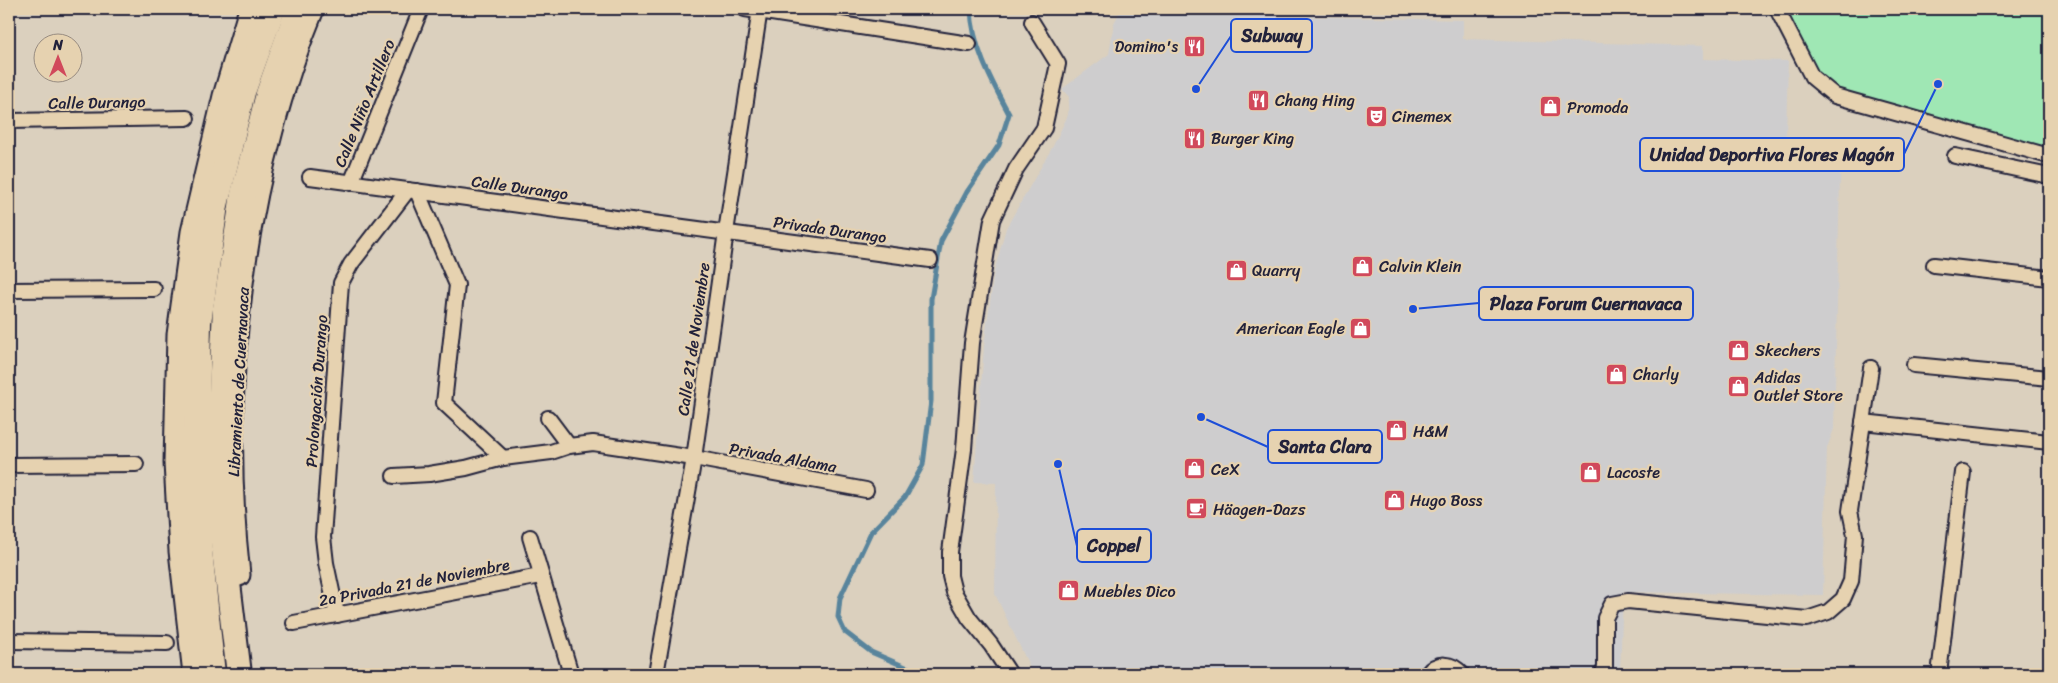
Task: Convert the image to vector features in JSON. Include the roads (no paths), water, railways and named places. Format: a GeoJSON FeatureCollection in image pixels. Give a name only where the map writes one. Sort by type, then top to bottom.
{"type":"FeatureCollection","features":[{"type":"Feature","properties":{"kind":"highway"},"geometry":{"type":"LineString","coordinates":[[213,674],[200,550],[196,461],[199,322],[216,205],[243,92],[273,9]]}},
{"type":"Feature","properties":{"kind":"highway"},"geometry":{"type":"LineString","coordinates":[[238,674],[223,542],[218,455],[225,308],[244,194],[266,103],[298,9]]}},
{"type":"Feature","properties":{"kind":"main road"},"geometry":{"type":"LineString","coordinates":[[194,674],[180,551],[175,463],[178,335],[192,232],[224,96],[250,9]]}},
{"type":"Feature","properties":{"kind":"main road","name":"Libramiento de Cuernavaca"},"geometry":{"type":"LineString","coordinates":[[249,674],[235,541],[231,454],[238,310],[256,199],[282,98],[313,9]]}},
{"type":"Feature","properties":{"kind":"street","name":"Calle Niño Artillero"},"geometry":{"type":"LineString","coordinates":[[351,183],[421,9]]}},
{"type":"Feature","properties":{"kind":"street"},"geometry":{"type":"LineString","coordinates":[[745,9],[969,44]]}},
{"type":"Feature","properties":{"kind":"street"},"geometry":{"type":"LineString","coordinates":[[1778,9],[1812,77],[1835,96],[2049,156]]}},
{"type":"Feature","properties":{"kind":"street","name":"Calle 21 de Noviembre"},"geometry":{"type":"LineString","coordinates":[[656,674],[694,458],[760,10]]}},
{"type":"Feature","properties":{"kind":"street"},"geometry":{"type":"LineString","coordinates":[[1010,674],[991,645],[969,618],[954,592],[950,576],[950,552],[964,449],[972,343],[992,220],[1016,169],[1044,128],[1058,64],[1032,22]]}},
{"type":"Feature","properties":{"kind":"street","name":"Calle Durango"},"geometry":{"type":"LineString","coordinates":[[9,121],[187,118]]}},
{"type":"Feature","properties":{"kind":"street"},"geometry":{"type":"LineString","coordinates":[[1955,156],[2049,176]]}},
{"type":"Feature","properties":{"kind":"street","name":"Calle Durango"},"geometry":{"type":"LineString","coordinates":[[310,177],[726,232]]}},
{"type":"Feature","properties":{"kind":"street"},"geometry":{"type":"LineString","coordinates":[[413,191],[457,285],[444,403],[503,458]]}},
{"type":"Feature","properties":{"kind":"street","name":"Prolongación Durango"},"geometry":{"type":"LineString","coordinates":[[336,615],[323,536],[341,283],[351,264],[413,191]]}},
{"type":"Feature","properties":{"kind":"street","name":"Privada Durango"},"geometry":{"type":"LineString","coordinates":[[726,232],[930,260]]}},
{"type":"Feature","properties":{"kind":"street"},"geometry":{"type":"LineString","coordinates":[[1934,265],[2049,278]]}},
{"type":"Feature","properties":{"kind":"street"},"geometry":{"type":"LineString","coordinates":[[9,290],[154,289]]}},
{"type":"Feature","properties":{"kind":"street"},"geometry":{"type":"LineString","coordinates":[[1914,365],[2049,378]]}},
{"type":"Feature","properties":{"kind":"street"},"geometry":{"type":"LineString","coordinates":[[1602,674],[1605,668],[1605,618],[1612,604],[1628,601],[1807,619],[1828,612],[1843,599],[1851,581],[1856,535],[1850,511],[1871,368]]}},
{"type":"Feature","properties":{"kind":"street"},"geometry":{"type":"LineString","coordinates":[[548,418],[569,446]]}},
{"type":"Feature","properties":{"kind":"street"},"geometry":{"type":"LineString","coordinates":[[1863,422],[2049,442]]}},
{"type":"Feature","properties":{"kind":"street","name":"Privada Aldama"},"geometry":{"type":"LineString","coordinates":[[503,458],[551,452],[569,446],[592,443],[694,458],[866,490]]}},
{"type":"Feature","properties":{"kind":"street"},"geometry":{"type":"LineString","coordinates":[[394,476],[429,474],[466,468],[503,458]]}},
{"type":"Feature","properties":{"kind":"street"},"geometry":{"type":"LineString","coordinates":[[9,465],[136,464]]}},
{"type":"Feature","properties":{"kind":"street"},"geometry":{"type":"LineString","coordinates":[[1939,674],[1963,472]]}},
{"type":"Feature","properties":{"kind":"street"},"geometry":{"type":"LineString","coordinates":[[530,537],[540,576],[571,674]]}},
{"type":"Feature","properties":{"kind":"street","name":"2a Privada 21 de Noviembre"},"geometry":{"type":"LineString","coordinates":[[294,623],[540,576]]}},
{"type":"Feature","properties":{"kind":"street"},"geometry":{"type":"LineString","coordinates":[[9,641],[167,643]]}},
{"type":"Feature","properties":{"kind":"street"},"geometry":{"type":"LineString","coordinates":[[1427,674],[1436,666],[1442,664],[1456,668],[1462,674]]}},
{"type":"Feature","properties":{"kind":"waterway"},"geometry":{"type":"LineString","coordinates":[[922,674],[871,652],[845,632],[838,617],[840,598],[871,532],[905,497],[923,465],[931,401],[931,299],[941,241],[967,192],[999,145],[1009,114],[979,50],[972,23],[971,9]]}},
{"type":"Feature","properties":{"kind":"place","name":"Domino's"},"geometry":{"type":"Point","coordinates":[1194,46]}},
{"type":"Feature","properties":{"kind":"place","name":"Unidad Deportiva Flores Magón"},"geometry":{"type":"Point","coordinates":[1938,84]}},
{"type":"Feature","properties":{"kind":"place","name":"Subway"},"geometry":{"type":"Point","coordinates":[1196,89]}},
{"type":"Feature","properties":{"kind":"place","name":"Chang Hing"},"geometry":{"type":"Point","coordinates":[1259,100]}},
{"type":"Feature","properties":{"kind":"place","name":"Promoda"},"geometry":{"type":"Point","coordinates":[1551,107]}},
{"type":"Feature","properties":{"kind":"place","name":"Cinemex"},"geometry":{"type":"Point","coordinates":[1376,116]}},
{"type":"Feature","properties":{"kind":"place","name":"Burger King"},"geometry":{"type":"Point","coordinates":[1195,138]}},
{"type":"Feature","properties":{"kind":"place","name":"Calvin Klein"},"geometry":{"type":"Point","coordinates":[1363,266]}},
{"type":"Feature","properties":{"kind":"place","name":"Quarry"},"geometry":{"type":"Point","coordinates":[1236,270]}},
{"type":"Feature","properties":{"kind":"place","name":"Plaza Forum Cuernavaca"},"geometry":{"type":"Point","coordinates":[1413,309]}},
{"type":"Feature","properties":{"kind":"place","name":"American Eagle"},"geometry":{"type":"Point","coordinates":[1361,328]}},
{"type":"Feature","properties":{"kind":"place","name":"Skechers"},"geometry":{"type":"Point","coordinates":[1739,350]}},
{"type":"Feature","properties":{"kind":"place","name":"Charly"},"geometry":{"type":"Point","coordinates":[1617,374]}},
{"type":"Feature","properties":{"kind":"place","name":"Adidas Outlet Store"},"geometry":{"type":"Point","coordinates":[1738,386]}},
{"type":"Feature","properties":{"kind":"place","name":"Santa Clara"},"geometry":{"type":"Point","coordinates":[1201,417]}},
{"type":"Feature","properties":{"kind":"place","name":"H&M"},"geometry":{"type":"Point","coordinates":[1397,431]}},
{"type":"Feature","properties":{"kind":"place","name":"Coppel"},"geometry":{"type":"Point","coordinates":[1058,464]}},
{"type":"Feature","properties":{"kind":"place","name":"CeX"},"geometry":{"type":"Point","coordinates":[1195,469]}},
{"type":"Feature","properties":{"kind":"place","name":"Lacoste"},"geometry":{"type":"Point","coordinates":[1591,472]}},
{"type":"Feature","properties":{"kind":"place","name":"Hugo Boss"},"geometry":{"type":"Point","coordinates":[1394,500]}},
{"type":"Feature","properties":{"kind":"place","name":"Häagen-Dazs"},"geometry":{"type":"Point","coordinates":[1197,509]}},
{"type":"Feature","properties":{"kind":"place","name":"Muebles Dico"},"geometry":{"type":"Point","coordinates":[1068,591]}}]}
